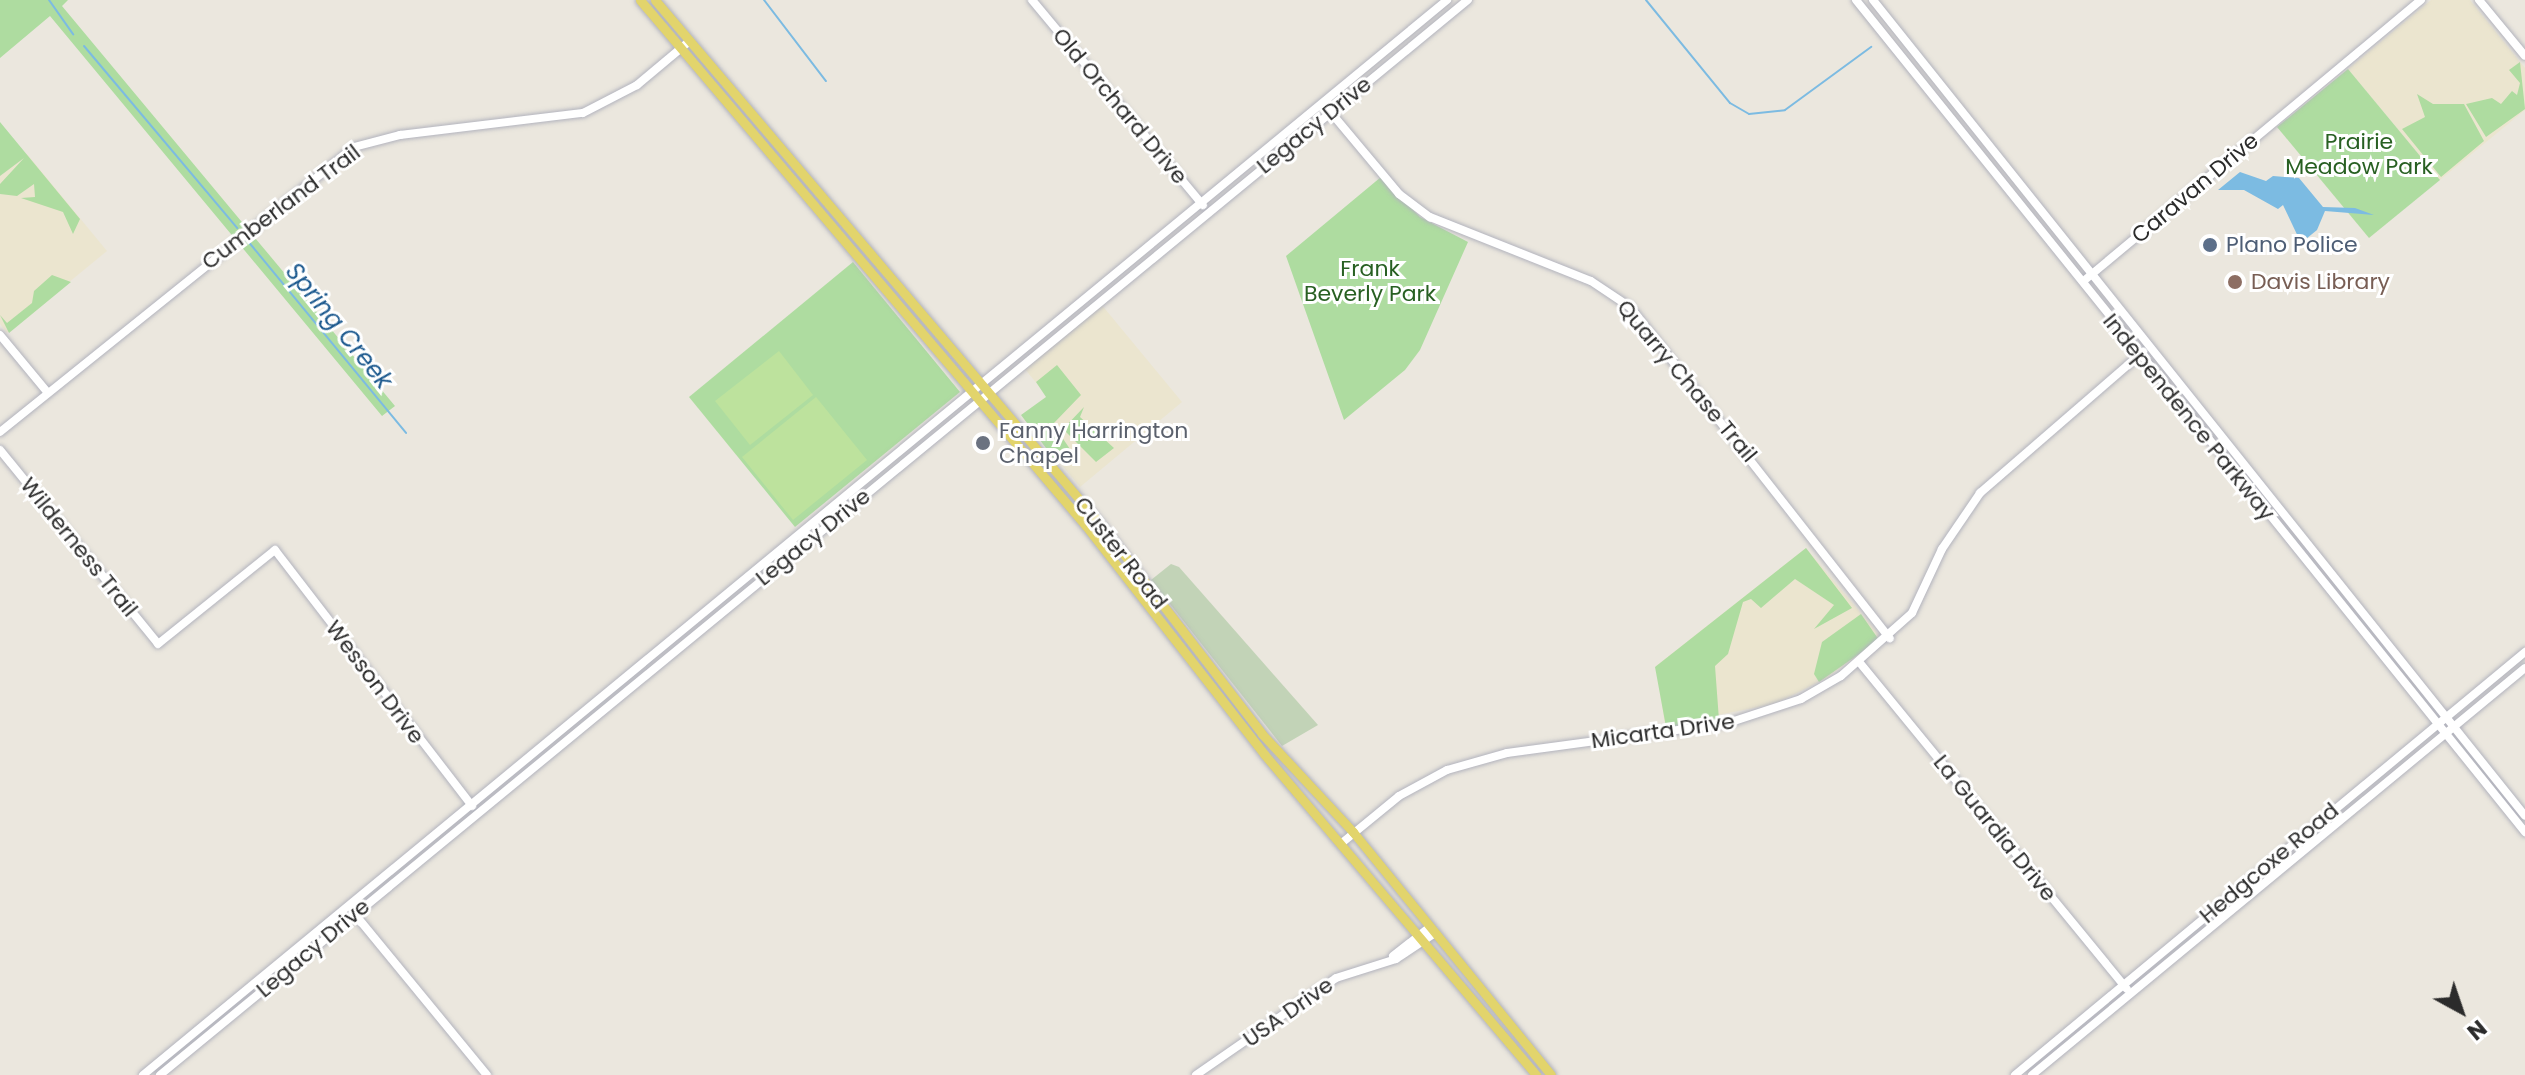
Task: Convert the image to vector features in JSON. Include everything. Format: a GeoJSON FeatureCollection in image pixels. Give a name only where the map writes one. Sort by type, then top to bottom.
{"type":"FeatureCollection","features":[{"type":"Feature","properties":{"kind":"main road","name":"Custer Road"},"geometry":{"type":"LineString","coordinates":[[640,0],[749,110],[925,318],[976,387],[978,399],[1049,483],[1264,754],[1343,842],[1536,1075]]}},
{"type":"Feature","properties":{"kind":"main road","name":"Custer Road"},"geometry":{"type":"LineString","coordinates":[[655,0],[740,118],[916,326],[976,387],[988,392],[1058,475],[1262,734],[1353,832],[1551,1075]]}},
{"type":"Feature","properties":{"kind":"main road","name":"Old Orchard Drive"},"geometry":{"type":"LineString","coordinates":[[1032,0],[1208,211]]}},
{"type":"Feature","properties":{"kind":"main road","name":"Legacy Drive"},"geometry":{"type":"LineString","coordinates":[[143,1075],[1447,0]]}},
{"type":"Feature","properties":{"kind":"main road","name":"Legacy Drive"},"geometry":{"type":"LineString","coordinates":[[160,1075],[978,399],[1468,0]]}},
{"type":"Feature","properties":{"kind":"main road","name":"Independence Parkway"},"geometry":{"type":"LineString","coordinates":[[1856,0],[1993,163],[2080,283],[2145,352]]}},
{"type":"Feature","properties":{"kind":"main road","name":"Independence Parkway"},"geometry":{"type":"LineString","coordinates":[[1873,0],[2008,163],[2145,352],[2507,801],[2525,832]]}},
{"type":"Feature","properties":{"kind":"main road","name":"Caravan Drive"},"geometry":{"type":"LineString","coordinates":[[2080,283],[2421,0]]}},
{"type":"Feature","properties":{"kind":"main road"},"geometry":{"type":"LineString","coordinates":[[2479,0],[2525,56]]}},
{"type":"Feature","properties":{"kind":"main road","name":"Cumberland Trail"},"geometry":{"type":"LineString","coordinates":[[0,432],[354,147],[400,135],[583,113],[637,85],[686,45]]}},
{"type":"Feature","properties":{"kind":"main road","name":"Quarry Chase Trail"},"geometry":{"type":"LineString","coordinates":[[1323,102],[1399,194],[1430,217],[1582,277],[1630,307],[1890,638]]}},
{"type":"Feature","properties":{"kind":"main road"},"geometry":{"type":"LineString","coordinates":[[740,118],[749,110]]}},
{"type":"Feature","properties":{"kind":"main road"},"geometry":{"type":"LineString","coordinates":[[1061,316],[1069,326]]}},
{"type":"Feature","properties":{"kind":"main road"},"geometry":{"type":"LineString","coordinates":[[916,326],[925,318]]}},
{"type":"Feature","properties":{"kind":"main road"},"geometry":{"type":"LineString","coordinates":[[0,335],[48,393]]}},
{"type":"Feature","properties":{"kind":"main road","name":"Micarta Drive"},"geometry":{"type":"LineString","coordinates":[[1343,842],[1353,832],[1447,770],[1507,753],[1728,723],[1801,699],[1860,663],[1890,638],[1917,606],[1942,549],[1980,493],[2145,352]]}},
{"type":"Feature","properties":{"kind":"main road"},"geometry":{"type":"LineString","coordinates":[[906,444],[914,454]]}},
{"type":"Feature","properties":{"kind":"main road","name":"Wilderness Trail"},"geometry":{"type":"LineString","coordinates":[[0,450],[158,644],[275,550]]}},
{"type":"Feature","properties":{"kind":"main road"},"geometry":{"type":"LineString","coordinates":[[1049,483],[1058,475]]}},
{"type":"Feature","properties":{"kind":"main road","name":"Wesson Drive"},"geometry":{"type":"LineString","coordinates":[[275,550],[477,812]]}},
{"type":"Feature","properties":{"kind":"main road","name":"Hedgcoxe Road"},"geometry":{"type":"LineString","coordinates":[[2032,1075],[2127,988],[2367,781],[2525,652]]}},
{"type":"Feature","properties":{"kind":"main road","name":"La Guardia Drive"},"geometry":{"type":"LineString","coordinates":[[1860,663],[2127,988]]}},
{"type":"Feature","properties":{"kind":"main road","name":"Hedgcoxe Road"},"geometry":{"type":"LineString","coordinates":[[2015,1075],[2525,668]]}},
{"type":"Feature","properties":{"kind":"main road"},"geometry":{"type":"LineString","coordinates":[[2367,781],[2375,790]]}},
{"type":"Feature","properties":{"kind":"main road","name":"Independence Parkway"},"geometry":{"type":"LineString","coordinates":[[2507,801],[2525,816]]}},
{"type":"Feature","properties":{"kind":"main road"},"geometry":{"type":"LineString","coordinates":[[347,905],[487,1075]]}},
{"type":"Feature","properties":{"kind":"main road","name":"USA Drive"},"geometry":{"type":"LineString","coordinates":[[1196,1075],[1336,978],[1385,962],[1433,930]]}},
{"type":"Feature","properties":{"kind":"shaded area"},"geometry":{"type":"Polygon","coordinates":[[[2431,0],[2470,0],[2525,68],[2525,110],[2440,180],[2348,69],[2431,0]]]}},
{"type":"Feature","properties":{"kind":"shaded area"},"geometry":{"type":"Polygon","coordinates":[[[27,154],[107,251],[7,333],[0,324],[0,176],[27,154]]]}},
{"type":"Feature","properties":{"kind":"shaded area"},"geometry":{"type":"Polygon","coordinates":[[[1101,304],[1182,402],[1080,487],[1023,418],[1048,397],[1024,368],[1101,304]]]}},
{"type":"Feature","properties":{"kind":"shaded area"},"geometry":{"type":"Polygon","coordinates":[[[1806,548],[1882,638],[1827,678],[1775,704],[1665,725],[1656,666],[1806,548]]]}},
{"type":"Feature","properties":{"kind":"green space"},"geometry":{"type":"Polygon","coordinates":[[[0,0],[68,0],[62,6],[395,406],[382,416],[50,16],[0,58],[0,0]]]}},
{"type":"Feature","properties":{"kind":"green space"},"geometry":{"type":"Polygon","coordinates":[[[2520,62],[2525,109],[2486,137],[2466,104],[2492,98],[2501,104],[2512,91],[2517,95],[2520,83],[2509,70],[2520,62]]]}},
{"type":"Feature","properties":{"kind":"green space","name":"Prairie Meadow Park"},"geometry":{"type":"Polygon","coordinates":[[[2348,69],[2440,180],[2369,238],[2277,127],[2348,69]]]}},
{"type":"Feature","properties":{"kind":"green space"},"geometry":{"type":"Polygon","coordinates":[[[2417,94],[2433,104],[2464,104],[2484,141],[2441,177],[2402,129],[2425,117],[2417,94]]]}},
{"type":"Feature","properties":{"kind":"green space"},"geometry":{"type":"Polygon","coordinates":[[[0,122],[80,219],[73,234],[63,212],[21,198],[35,197],[34,184],[17,196],[0,194],[0,184],[24,158],[0,176],[0,122]]]}},
{"type":"Feature","properties":{"kind":"green space","name":"Frank Beverly Park"},"geometry":{"type":"Polygon","coordinates":[[[1381,177],[1420,217],[1468,242],[1420,350],[1405,370],[1344,420],[1286,256],[1381,177]]]}},
{"type":"Feature","properties":{"kind":"green space"},"geometry":{"type":"Polygon","coordinates":[[[853,262],[960,392],[795,527],[689,397],[853,262]]]}},
{"type":"Feature","properties":{"kind":"green space"},"geometry":{"type":"Polygon","coordinates":[[[52,275],[71,282],[9,333],[0,315],[7,323],[32,303],[34,291],[52,275]]]}},
{"type":"Feature","properties":{"kind":"green space"},"geometry":{"type":"Polygon","coordinates":[[[779,351],[813,395],[750,445],[715,401],[779,351]]]}},
{"type":"Feature","properties":{"kind":"green space"},"geometry":{"type":"Polygon","coordinates":[[[1057,365],[1081,395],[1053,424],[1072,452],[1058,464],[1021,415],[1046,397],[1036,382],[1057,365]]]}},
{"type":"Feature","properties":{"kind":"green space"},"geometry":{"type":"Polygon","coordinates":[[[816,397],[867,460],[793,520],[742,457],[816,397]]]}},
{"type":"Feature","properties":{"kind":"green space"},"geometry":{"type":"Polygon","coordinates":[[[1084,407],[1080,417],[1114,448],[1096,462],[1063,429],[1084,407]]]}},
{"type":"Feature","properties":{"kind":"green space"},"geometry":{"type":"Polygon","coordinates":[[[1806,548],[1852,608],[1814,629],[1834,605],[1795,579],[1761,608],[1751,599],[1743,602],[1728,654],[1715,666],[1719,720],[1666,727],[1655,667],[1806,548]]]}},
{"type":"Feature","properties":{"kind":"green space"},"geometry":{"type":"Polygon","coordinates":[[[1171,564],[1179,567],[1318,725],[1282,746],[1151,580],[1171,564]]]}},
{"type":"Feature","properties":{"kind":"green space"},"geometry":{"type":"Polygon","coordinates":[[[1861,614],[1879,640],[1819,682],[1814,674],[1822,642],[1861,614]]]}},
{"type":"Feature","properties":{"kind":"water"},"geometry":{"type":"Polygon","coordinates":[[[2240,172],[2266,181],[2273,176],[2299,178],[2323,207],[2355,208],[2374,215],[2325,211],[2317,230],[2301,243],[2283,205],[2278,209],[2244,190],[2218,190],[2240,172]]]}},
{"type":"Feature","properties":{"kind":"waterway","name":"Spring Creek"},"geometry":{"type":"LineString","coordinates":[[49,0],[73,34]]}},
{"type":"Feature","properties":{"kind":"waterway","name":"Spring Creek"},"geometry":{"type":"LineString","coordinates":[[764,0],[826,81]]}},
{"type":"Feature","properties":{"kind":"waterway"},"geometry":{"type":"LineString","coordinates":[[1646,0],[1730,103],[1749,114],[1785,110],[1871,47]]}},
{"type":"Feature","properties":{"kind":"waterway","name":"Spring Creek"},"geometry":{"type":"LineString","coordinates":[[84,46],[237,228]]}},
{"type":"Feature","properties":{"kind":"waterway","name":"Spring Creek"},"geometry":{"type":"LineString","coordinates":[[247,240],[406,433]]}},
{"type":"Feature","properties":{"kind":"place","name":"Plano Police"},"geometry":{"type":"Point","coordinates":[2210,245]}},
{"type":"Feature","properties":{"kind":"place","name":"Davis Library"},"geometry":{"type":"Point","coordinates":[2235,282]}},
{"type":"Feature","properties":{"kind":"place","name":"Fanny Harrington Chapel"},"geometry":{"type":"Point","coordinates":[983,443]}}]}
